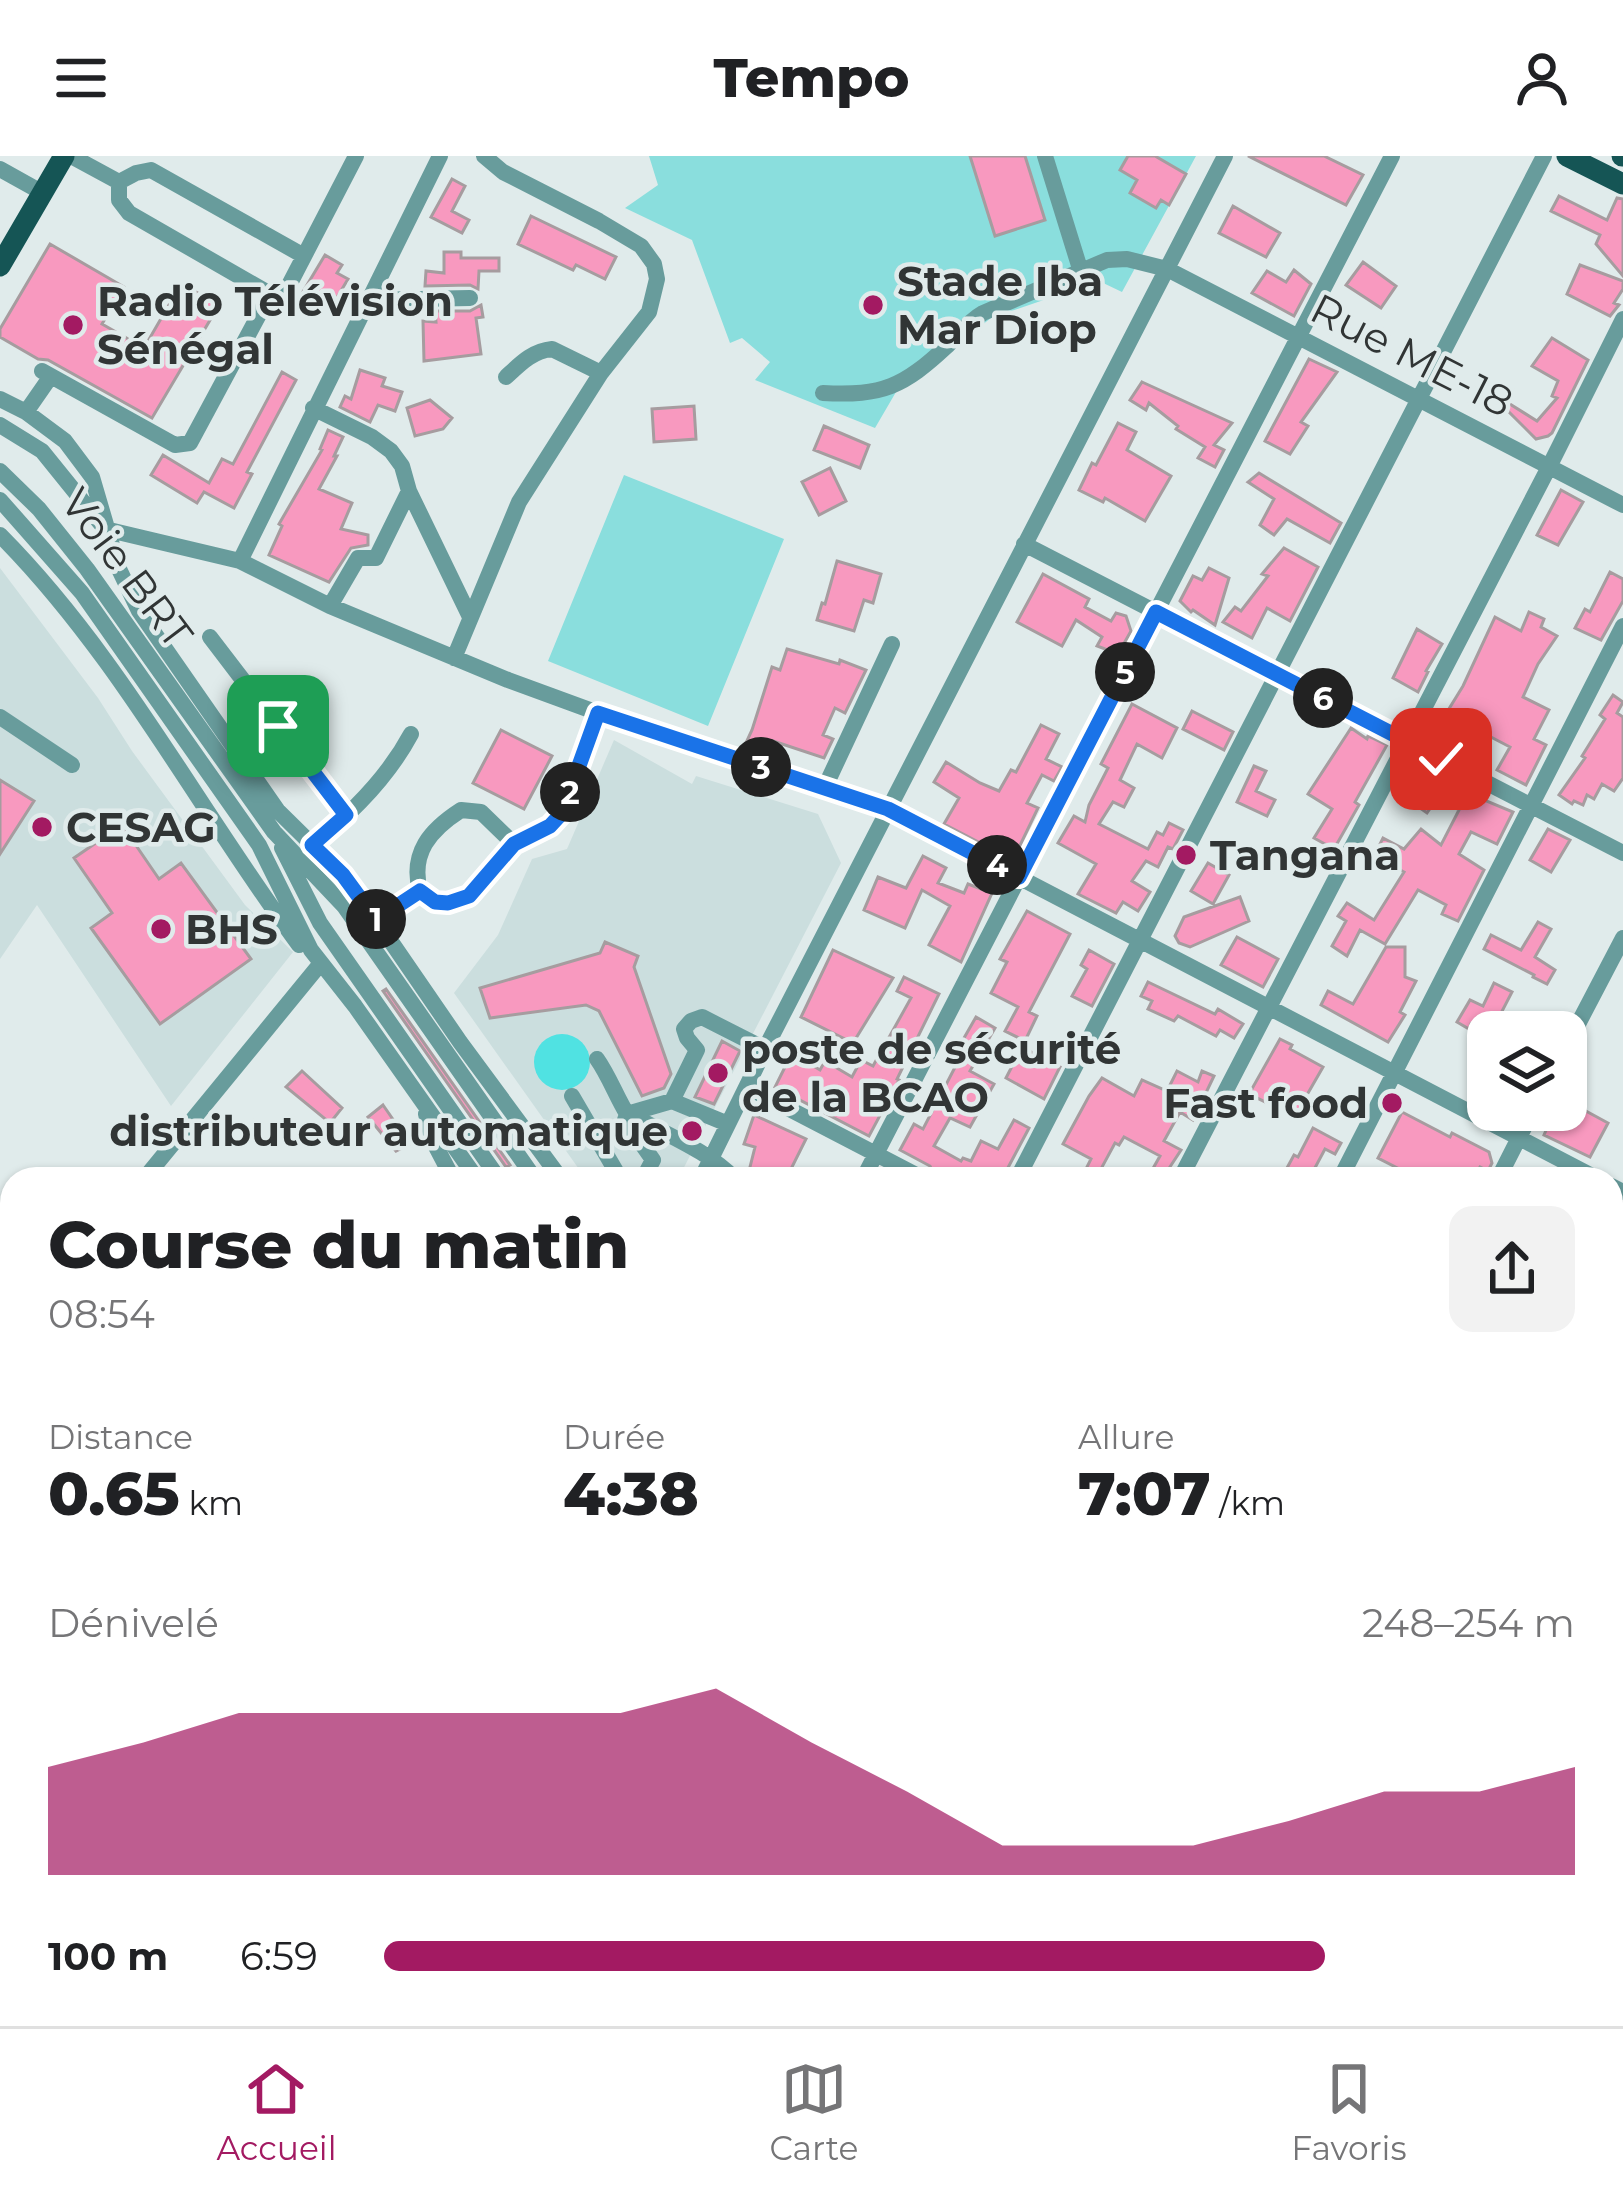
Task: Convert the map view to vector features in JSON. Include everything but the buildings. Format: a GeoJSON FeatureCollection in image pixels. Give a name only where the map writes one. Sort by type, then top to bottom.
{"type":"FeatureCollection","features":[{"type":"Feature","properties":{"kind":"main road"},"geometry":{"type":"LineString","coordinates":[[0,266],[67,156]]}},
{"type":"Feature","properties":{"kind":"main road"},"geometry":{"type":"LineString","coordinates":[[1567,156],[1623,184]]}},
{"type":"Feature","properties":{"kind":"street"},"geometry":{"type":"LineString","coordinates":[[67,156],[112,178],[151,170],[304,256]]}},
{"type":"Feature","properties":{"kind":"street"},"geometry":{"type":"LineString","coordinates":[[115,156],[112,178],[129,213],[270,294],[286,291],[356,156]]}},
{"type":"Feature","properties":{"kind":"street"},"geometry":{"type":"LineString","coordinates":[[240,561],[440,156]]}},
{"type":"Feature","properties":{"kind":"street"},"geometry":{"type":"LineString","coordinates":[[454,658],[518,502],[601,374],[649,312],[657,279],[649,253],[599,221],[503,172],[484,156]]}},
{"type":"Feature","properties":{"kind":"street"},"geometry":{"type":"LineString","coordinates":[[1045,156],[1081,272]]}},
{"type":"Feature","properties":{"kind":"street"},"geometry":{"type":"LineString","coordinates":[[707,1167],[1225,156]]}},
{"type":"Feature","properties":{"kind":"street"},"geometry":{"type":"LineString","coordinates":[[869,1167],[1392,156]]}},
{"type":"Feature","properties":{"kind":"street"},"geometry":{"type":"LineString","coordinates":[[1023,1167],[1544,156]]}},
{"type":"Feature","properties":{"kind":"street"},"geometry":{"type":"LineString","coordinates":[[0,169],[43,194]]}},
{"type":"Feature","properties":{"kind":"street","name":"Rue ME-18"},"geometry":{"type":"LineString","coordinates":[[823,393],[876,393],[898,384],[928,363],[971,320],[1107,260],[1127,259],[1167,269],[1623,505]]}},
{"type":"Feature","properties":{"kind":"street"},"geometry":{"type":"LineString","coordinates":[[26,412],[46,373],[176,445],[190,442],[270,294]]}},
{"type":"Feature","properties":{"kind":"street"},"geometry":{"type":"LineString","coordinates":[[368,300],[470,298]]}},
{"type":"Feature","properties":{"kind":"street"},"geometry":{"type":"LineString","coordinates":[[1186,1167],[1623,319]]}},
{"type":"Feature","properties":{"kind":"street"},"geometry":{"type":"LineString","coordinates":[[506,377],[547,349],[601,374]]}},
{"type":"Feature","properties":{"kind":"street"},"geometry":{"type":"LineString","coordinates":[[0,399],[65,441],[92,478],[105,529],[139,611],[278,811],[343,875],[369,925],[552,1167]]}},
{"type":"Feature","properties":{"kind":"street"},"geometry":{"type":"LineString","coordinates":[[314,408],[391,451],[470,616]]}},
{"type":"Feature","properties":{"kind":"street"},"geometry":{"type":"LineString","coordinates":[[0,425],[42,451],[105,529],[240,561],[330,606],[454,658],[598,713],[888,809],[1575,1167]]}},
{"type":"Feature","properties":{"kind":"street","name":"Voie BRT"},"geometry":{"type":"LineString","coordinates":[[0,471],[39,509],[88,569],[274,832],[344,906],[369,925],[528,1167]]}},
{"type":"Feature","properties":{"kind":"street"},"geometry":{"type":"LineString","coordinates":[[330,606],[358,558],[376,558],[409,491]]}},
{"type":"Feature","properties":{"kind":"street"},"geometry":{"type":"LineString","coordinates":[[0,500],[82,593],[259,844],[316,956],[468,1167]]}},
{"type":"Feature","properties":{"kind":"street"},"geometry":{"type":"LineString","coordinates":[[0,535],[33,568],[122,681],[297,943],[316,956]]}},
{"type":"Feature","properties":{"kind":"street"},"geometry":{"type":"LineString","coordinates":[[1024,544],[1623,853]]}},
{"type":"Feature","properties":{"kind":"street"},"geometry":{"type":"LineString","coordinates":[[1346,1167],[1623,626]]}},
{"type":"Feature","properties":{"kind":"street"},"geometry":{"type":"LineString","coordinates":[[210,637],[346,815]]}},
{"type":"Feature","properties":{"kind":"street"},"geometry":{"type":"LineString","coordinates":[[825,787],[892,644]]}},
{"type":"Feature","properties":{"kind":"street"},"geometry":{"type":"LineString","coordinates":[[514,844],[481,812],[461,810],[430,835],[416,863],[420,891],[435,902],[469,896],[514,844],[550,826],[562,813],[598,713]]}},
{"type":"Feature","properties":{"kind":"street"},"geometry":{"type":"LineString","coordinates":[[0,717],[72,766]]}},
{"type":"Feature","properties":{"kind":"street"},"geometry":{"type":"LineString","coordinates":[[312,845],[377,782],[411,734]]}},
{"type":"Feature","properties":{"kind":"street","name":"Voie BRT"},"geometry":{"type":"LineString","coordinates":[[274,832],[320,922],[491,1167]]}},
{"type":"Feature","properties":{"kind":"street"},"geometry":{"type":"LineString","coordinates":[[369,925],[420,891]]}},
{"type":"Feature","properties":{"kind":"street"},"geometry":{"type":"LineString","coordinates":[[1585,1011],[1623,938]]}},
{"type":"Feature","properties":{"kind":"street"},"geometry":{"type":"LineString","coordinates":[[153,1167],[316,956]]}},
{"type":"Feature","properties":{"kind":"street"},"geometry":{"type":"LineString","coordinates":[[630,1116],[673,1108],[703,1051],[690,1030],[702,1022],[765,1049]]}},
{"type":"Feature","properties":{"kind":"street"},"geometry":{"type":"LineString","coordinates":[[596,1067],[612,1099],[630,1116],[712,1156],[723,1167]]}},
{"type":"Feature","properties":{"kind":"street"},"geometry":{"type":"LineString","coordinates":[[747,1087],[901,1167]]}},
{"type":"Feature","properties":{"kind":"street"},"geometry":{"type":"LineString","coordinates":[[572,1096],[613,1167]]}},
{"type":"Feature","properties":{"kind":"street"},"geometry":{"type":"LineString","coordinates":[[674,1102],[728,1124]]}},
{"type":"Feature","properties":{"kind":"street"},"geometry":{"type":"LineString","coordinates":[[424,1108],[432,1139],[447,1167]]}},
{"type":"Feature","properties":{"kind":"street"},"geometry":{"type":"LineString","coordinates":[[630,1116],[653,1160],[649,1167]]}},
{"type":"Feature","properties":{"kind":"street"},"geometry":{"type":"LineString","coordinates":[[1504,1167],[1522,1131]]}},
{"type":"Feature","properties":{"kind":"shaded area","name":"Stade Iba Mar Diop"},"geometry":{"type":"Polygon","coordinates":[[[649,156],[1196,156],[1122,292],[1099,281],[991,318],[896,392],[875,428],[755,380],[770,362],[742,338],[730,343],[692,240],[625,208],[658,185],[649,156]]]}},
{"type":"Feature","properties":{"kind":"shaded area"},"geometry":{"type":"Polygon","coordinates":[[[624,475],[784,539],[708,726],[548,661],[624,475]]]}},
{"type":"Feature","properties":{"kind":"shaded area","name":"BHS"},"geometry":{"type":"Polygon","coordinates":[[[0,568],[245,905],[293,952],[171,1106],[37,905],[0,959],[0,568]]]}},
{"type":"Feature","properties":{"kind":"shaded area"},"geometry":{"type":"Polygon","coordinates":[[[614,740],[692,784],[696,776],[818,814],[841,863],[684,1167],[577,1167],[454,993],[498,935],[532,859],[567,849],[614,740]]]}},
{"type":"Feature","properties":{"kind":"shaded area"},"geometry":{"type":"Polygon","coordinates":[[[562,1034],[582,1042],[590,1062],[582,1082],[562,1090],[542,1082],[534,1062],[542,1042],[562,1034]]]}},
{"type":"Feature","properties":{"kind":"place","name":"Stade Iba Mar Diop"},"geometry":{"type":"Point","coordinates":[873,305]}},
{"type":"Feature","properties":{"kind":"place","name":"Radio Télévision Sénégal"},"geometry":{"type":"Point","coordinates":[73,325]}},
{"type":"Feature","properties":{"kind":"place","name":"CESAG"},"geometry":{"type":"Point","coordinates":[42,827]}},
{"type":"Feature","properties":{"kind":"place","name":"Tangana"},"geometry":{"type":"Point","coordinates":[1186,855]}},
{"type":"Feature","properties":{"kind":"place","name":"BHS"},"geometry":{"type":"Point","coordinates":[161,929]}},
{"type":"Feature","properties":{"kind":"place","name":"poste de sécurité de la BCAO"},"geometry":{"type":"Point","coordinates":[718,1073]}},
{"type":"Feature","properties":{"kind":"place","name":"Fast food"},"geometry":{"type":"Point","coordinates":[1392,1103]}},
{"type":"Feature","properties":{"kind":"place","name":"distributeur automatique"},"geometry":{"type":"Point","coordinates":[692,1131]}},
{"type":"Feature","properties":{"kind":"route"},"geometry":{"type":"LineString","coordinates":[[278,726],[346,815],[312,845],[343,875],[376,920],[420,891],[435,902],[469,896],[514,844],[550,826],[562,813],[598,713],[888,809],[1019,877],[1156,612],[1441,759]]}}]}
